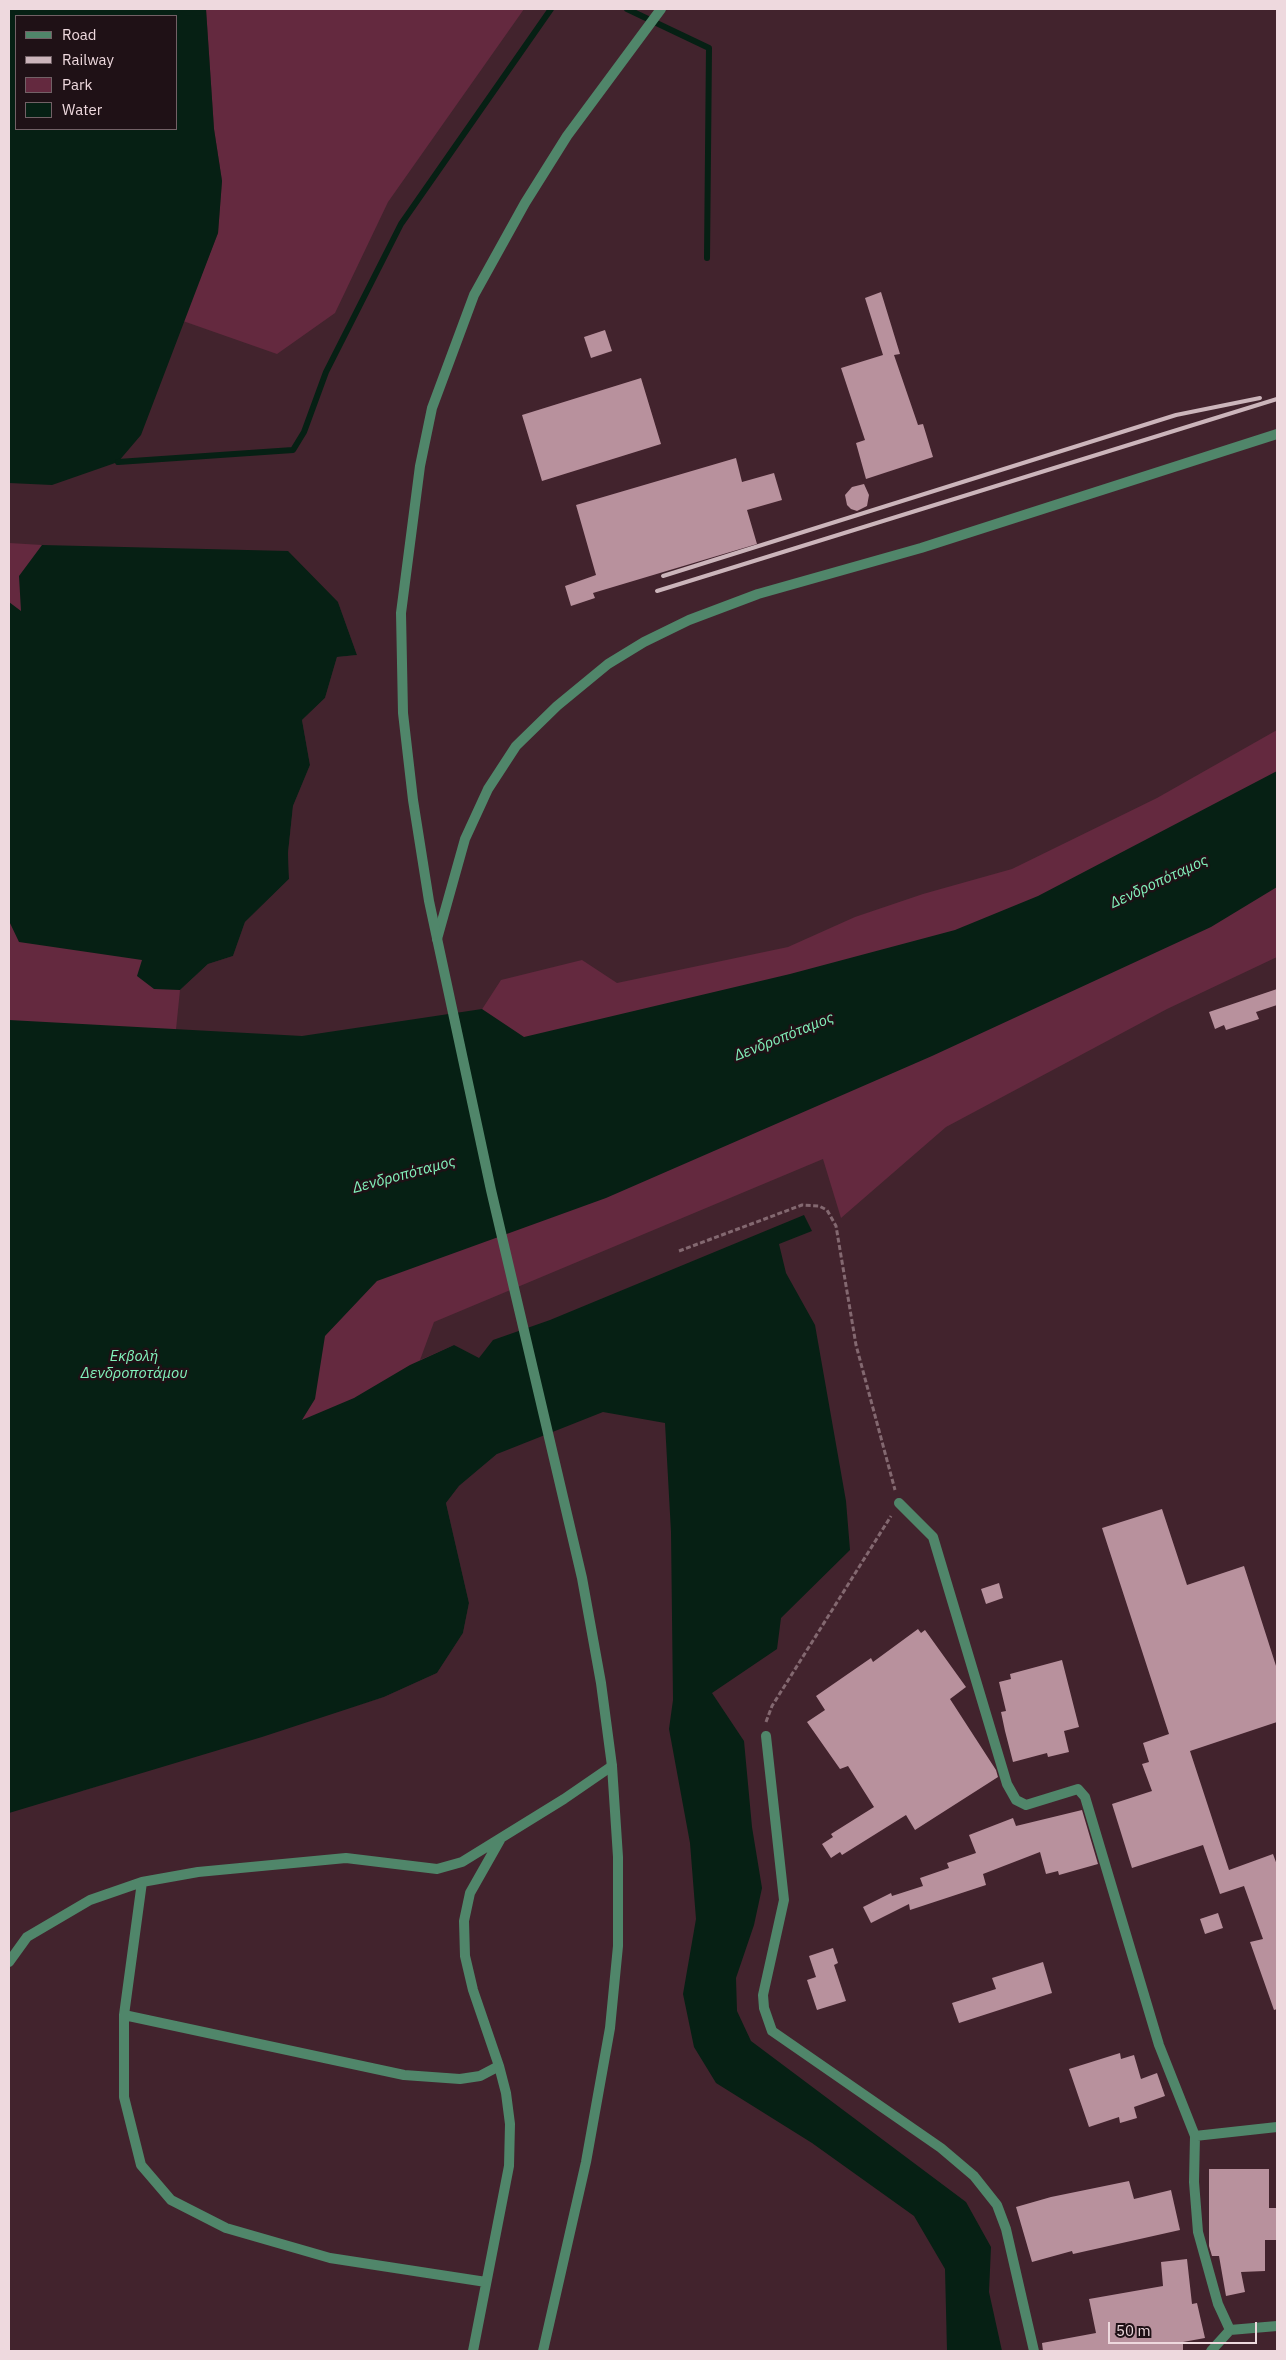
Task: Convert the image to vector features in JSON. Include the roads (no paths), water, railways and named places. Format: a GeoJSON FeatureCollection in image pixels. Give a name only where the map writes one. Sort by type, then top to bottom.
{"type":"FeatureCollection","features":[{"type":"Feature","properties":{"kind":"street"},"geometry":{"type":"LineString","coordinates":[[543,2351],[586,2162],[610,2028],[618,1946],[618,1857],[612,1766],[598,1664],[582,1578],[491,1190],[429,901],[416,818],[403,713],[401,613],[420,466],[432,408],[474,296],[520,212],[567,136],[661,9]]}},
{"type":"Feature","properties":{"kind":"street"},"geometry":{"type":"LineString","coordinates":[[437,939],[465,839],[488,789],[516,746],[557,706],[608,664],[644,642],[688,620],[758,594],[921,548],[1277,434]]}},
{"type":"Feature","properties":{"kind":"street"},"geometry":{"type":"LineString","coordinates":[[899,1503],[933,1537],[1007,1784],[1016,1800],[1026,1805],[1078,1790],[1085,1797],[1158,2045],[1195,2136],[1194,2182],[1198,2232],[1218,2304],[1230,2330]]}},
{"type":"Feature","properties":{"kind":"street"},"geometry":{"type":"LineString","coordinates":[[766,1736],[784,1900],[763,1994],[764,2008],[772,2031],[942,2148],[974,2176],[997,2205],[1006,2229],[1034,2351]]}},
{"type":"Feature","properties":{"kind":"street"},"geometry":{"type":"LineString","coordinates":[[9,1962],[27,1937],[90,1900],[142,1882],[198,1872],[346,1858],[437,1869],[462,1862],[501,1840],[612,1766]]}},
{"type":"Feature","properties":{"kind":"street"},"geometry":{"type":"LineString","coordinates":[[473,2351],[509,2166],[510,2124],[506,2093],[473,1990],[465,1956],[464,1921],[470,1893],[501,1840]]}},
{"type":"Feature","properties":{"kind":"street"},"geometry":{"type":"LineString","coordinates":[[142,1882],[124,2015],[124,2097],[141,2165],[170,2200],[226,2228],[330,2258],[486,2282]]}},
{"type":"Feature","properties":{"kind":"street"},"geometry":{"type":"LineString","coordinates":[[124,2015],[404,2075],[460,2079],[480,2076],[498,2066]]}},
{"type":"Feature","properties":{"kind":"street"},"geometry":{"type":"LineString","coordinates":[[1195,2136],[1277,2128]]}},
{"type":"Feature","properties":{"kind":"street"},"geometry":{"type":"LineString","coordinates":[[1211,2351],[1230,2330],[1277,2326]]}},
{"type":"Feature","properties":{"kind":"water"},"geometry":{"type":"Polygon","coordinates":[[[9,9],[206,9],[214,129],[222,181],[218,233],[141,435],[118,462],[52,485],[9,483],[9,9]]]}},
{"type":"Feature","properties":{"kind":"water"},"geometry":{"type":"Polygon","coordinates":[[[42,545],[288,551],[338,602],[357,655],[337,657],[325,698],[302,720],[310,765],[293,806],[288,853],[289,879],[245,922],[233,956],[208,964],[180,990],[154,989],[137,976],[142,960],[19,942],[9,921],[9,602],[21,611],[19,576],[42,545]]]}},
{"type":"Feature","properties":{"kind":"water"},"geometry":{"type":"Polygon","coordinates":[[[1277,771],[1277,887],[1211,927],[932,1056],[606,1198],[377,1281],[325,1336],[315,1399],[302,1420],[354,1398],[410,1365],[454,1345],[479,1358],[493,1340],[550,1320],[804,1215],[812,1231],[779,1244],[786,1273],[815,1325],[846,1501],[850,1550],[781,1618],[777,1649],[712,1693],[744,1741],[752,1827],[762,1888],[754,1925],[736,1978],[737,2011],[751,2041],[966,2202],[991,2247],[989,2292],[1002,2351],[947,2351],[945,2269],[914,2216],[812,2143],[716,2083],[694,2047],[683,1994],[696,1919],[690,1843],[669,1729],[673,1700],[671,1532],[665,1423],[603,1412],[497,1454],[459,1486],[446,1503],[469,1603],[463,1633],[437,1673],[384,1697],[262,1737],[9,1813],[9,1020],[302,1036],[482,1009],[524,1037],[790,974],[955,930],[1038,896],[1277,771]]]}},
{"type":"Feature","properties":{"kind":"waterway"},"geometry":{"type":"LineString","coordinates":[[118,462],[293,450],[304,432],[326,372],[401,224],[551,9]]}},
{"type":"Feature","properties":{"kind":"waterway"},"geometry":{"type":"LineString","coordinates":[[627,9],[709,48],[707,258]]}},
{"type":"Feature","properties":{"kind":"railway"},"geometry":{"type":"LineString","coordinates":[[663,576],[1176,415],[1260,398]]}},
{"type":"Feature","properties":{"kind":"railway"},"geometry":{"type":"LineString","coordinates":[[657,591],[1277,399]]}},
{"type":"Feature","properties":{"kind":"water label","name":"Δενδροπόταμος"},"geometry":{"type":"Point","coordinates":[1159,882]}},
{"type":"Feature","properties":{"kind":"water label","name":"Δενδροπόταμος"},"geometry":{"type":"Point","coordinates":[784,1037]}},
{"type":"Feature","properties":{"kind":"water label","name":"Δενδροπόταμος"},"geometry":{"type":"Point","coordinates":[404,1175]}},
{"type":"Feature","properties":{"kind":"water label","name":"Εκβολή Δενδροποτάμου"},"geometry":{"type":"Point","coordinates":[134,1366]}}]}
